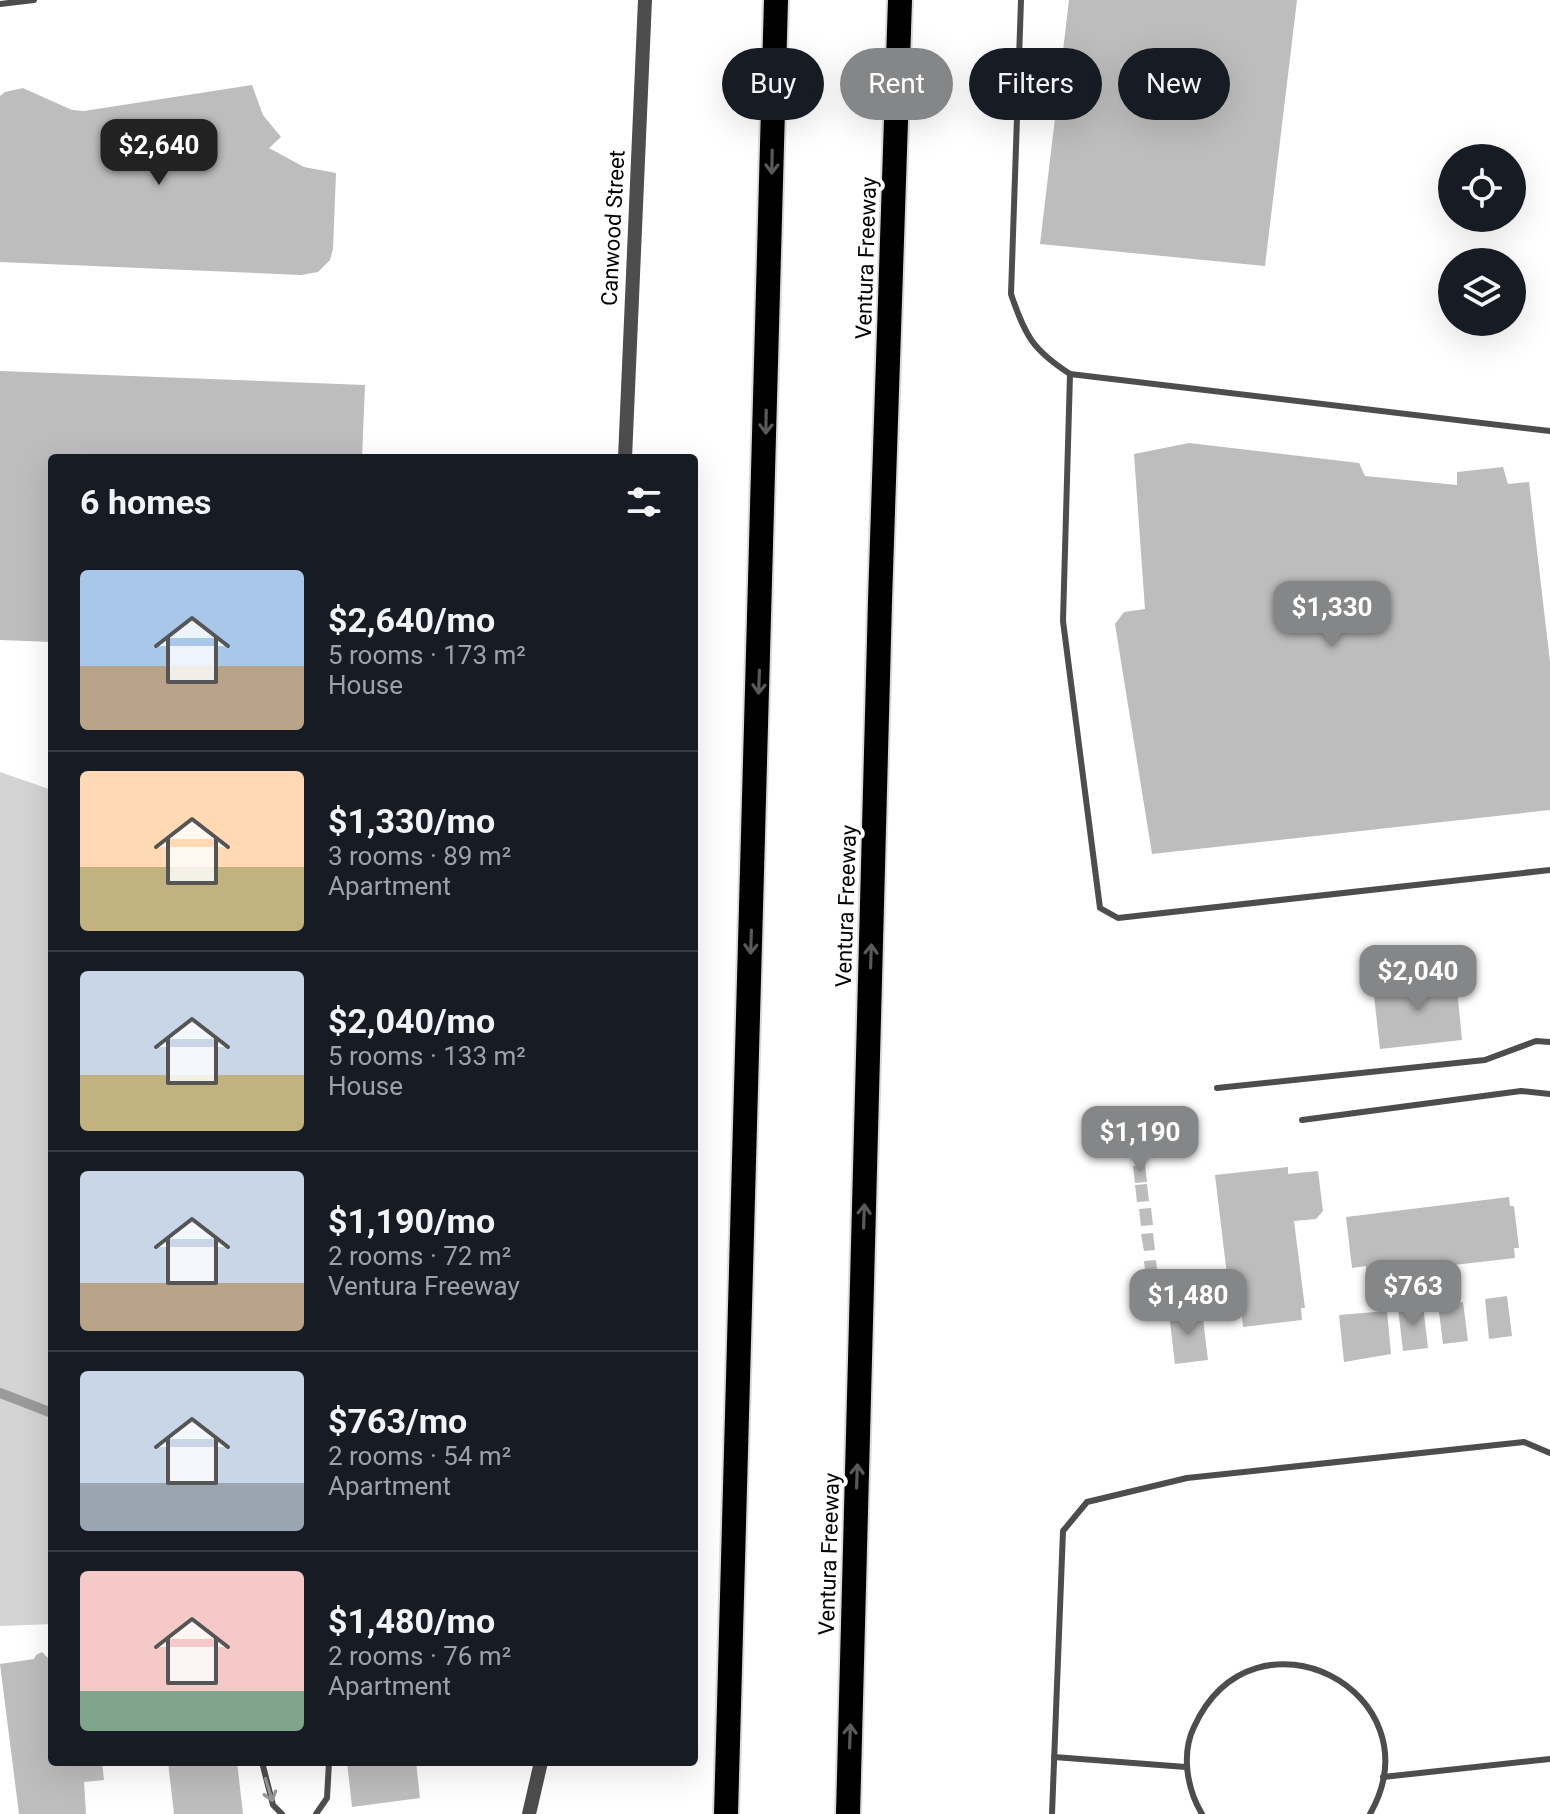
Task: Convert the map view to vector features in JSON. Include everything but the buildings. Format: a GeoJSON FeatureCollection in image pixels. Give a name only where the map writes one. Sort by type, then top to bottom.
{"type":"FeatureCollection","features":[{"type":"Feature","properties":{"kind":"highway"},"geometry":{"type":"LineString","coordinates":[[726,1814],[776,0]]}},
{"type":"Feature","properties":{"kind":"highway","name":"Ventura Freeway"},"geometry":{"type":"LineString","coordinates":[[848,1814],[880,601],[900,0]]}},
{"type":"Feature","properties":{"kind":"street","name":"Canwood Street"},"geometry":{"type":"LineString","coordinates":[[625,454],[645,0]]}},
{"type":"Feature","properties":{"kind":"street"},"geometry":{"type":"LineString","coordinates":[[529,1814],[540,1766]]}},
{"type":"Feature","properties":{"kind":"lane"},"geometry":{"type":"LineString","coordinates":[[0,4],[34,0]]}},
{"type":"Feature","properties":{"kind":"lane"},"geometry":{"type":"LineString","coordinates":[[1021,0],[1011,294],[1023,330],[1045,358],[1070,374],[1550,431]]}},
{"type":"Feature","properties":{"kind":"lane"},"geometry":{"type":"LineString","coordinates":[[1070,374],[1063,621],[1100,908],[1118,918],[1550,870]]}},
{"type":"Feature","properties":{"kind":"lane"},"geometry":{"type":"LineString","coordinates":[[1217,1088],[1485,1060],[1536,1041],[1550,1042]]}},
{"type":"Feature","properties":{"kind":"lane"},"geometry":{"type":"LineString","coordinates":[[1302,1120],[1521,1091],[1550,1094]]}},
{"type":"Feature","properties":{"kind":"lane"},"geometry":{"type":"LineString","coordinates":[[1052,1814],[1063,1531],[1087,1502],[1187,1478],[1524,1442],[1550,1453]]}},
{"type":"Feature","properties":{"kind":"lane"},"geometry":{"type":"LineString","coordinates":[[1202,1814],[1194,1800],[1186,1767],[1190,1735],[1203,1706],[1225,1683],[1252,1669],[1284,1662],[1315,1667],[1343,1681],[1366,1703],[1380,1731],[1386,1762],[1380,1796],[1370,1814]]}},
{"type":"Feature","properties":{"kind":"lane"},"geometry":{"type":"LineString","coordinates":[[1054,1757],[1186,1767]]}},
{"type":"Feature","properties":{"kind":"lane"},"geometry":{"type":"LineString","coordinates":[[1383,1777],[1550,1759]]}},
{"type":"Feature","properties":{"kind":"lane"},"geometry":{"type":"LineString","coordinates":[[263,1766],[273,1805],[282,1814]]}},
{"type":"Feature","properties":{"kind":"lane"},"geometry":{"type":"LineString","coordinates":[[316,1814],[327,1798],[329,1766]]}},
{"type":"Feature","properties":{"kind":"shaded area"},"geometry":{"type":"Polygon","coordinates":[[[0,772],[48,789],[48,1624],[0,1626],[0,772]]]}},
{"type":"Feature","properties":{"kind":"waterway"},"geometry":{"type":"LineString","coordinates":[[0,1393],[48,1411]]}}]}
